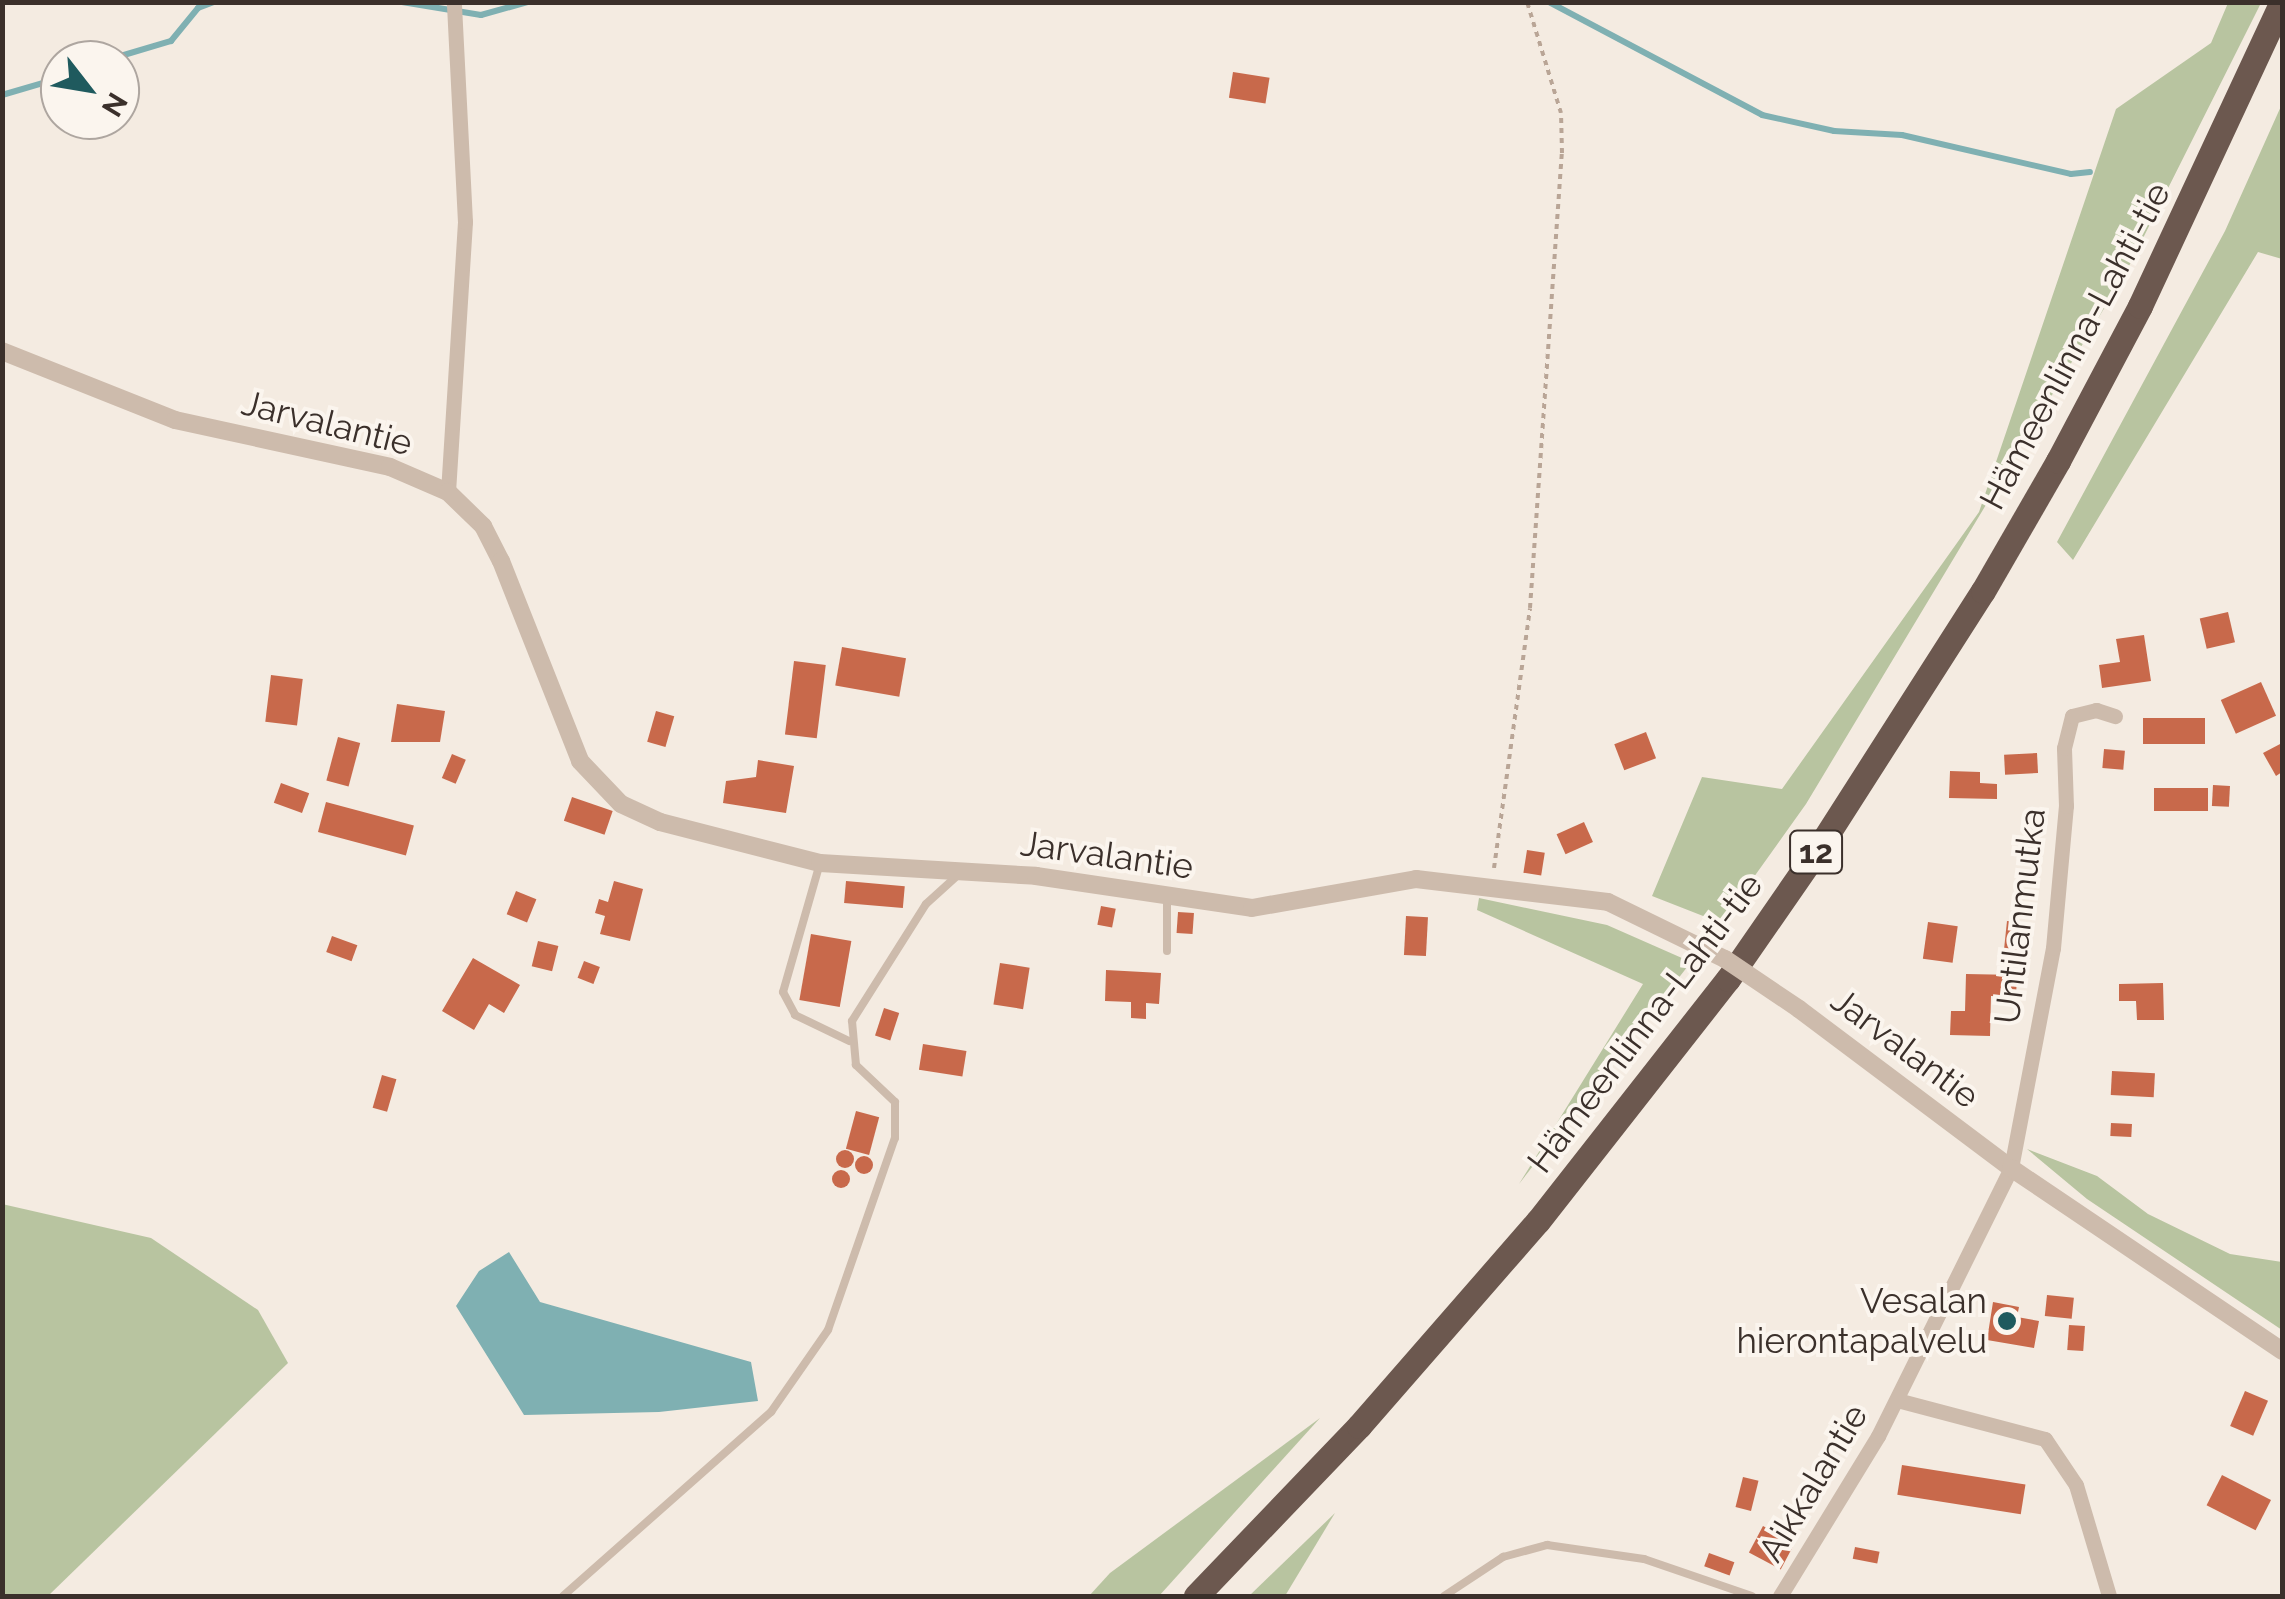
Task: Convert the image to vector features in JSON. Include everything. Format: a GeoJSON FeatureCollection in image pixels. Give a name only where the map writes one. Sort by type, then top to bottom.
{"type":"FeatureCollection","features":[{"type":"Feature","properties":{"kind":"highway","name":"Hämeenlinna-Lahti-tie"},"geometry":{"type":"LineString","coordinates":[[1196,1596],[1382,1400],[1538,1222],[1728,979],[1814,855],[1983,591],[2058,460],[2158,271],[2282,2]]}},
{"type":"Feature","properties":{"kind":"street"},"geometry":{"type":"LineString","coordinates":[[448,492],[465,222],[454,2]]}},
{"type":"Feature","properties":{"kind":"street","name":"Jarvalantie"},"geometry":{"type":"LineString","coordinates":[[2,351],[175,420],[390,467],[448,492],[482,526],[501,561],[580,761],[621,804],[688,830],[820,863],[966,872],[1252,908],[1416,879],[1608,902],[1726,958],[2011,1168],[2282,1352]]}},
{"type":"Feature","properties":{"kind":"street","name":"Untilanmutka"},"geometry":{"type":"LineString","coordinates":[[2011,1168],[2053,948],[2066,806],[2064,748],[2072,716],[2096,710],[2115,716]]}},
{"type":"Feature","properties":{"kind":"street","name":"Aikkalantie"},"geometry":{"type":"LineString","coordinates":[[1780,1596],[1897,1400],[2011,1168]]}},
{"type":"Feature","properties":{"kind":"street","name":"Aikkalantie"},"geometry":{"type":"LineString","coordinates":[[1897,1400],[2045,1439],[2076,1485],[2108,1596]]}},
{"type":"Feature","properties":{"kind":"lane"},"geometry":{"type":"LineString","coordinates":[[820,863],[783,992],[795,1014],[850,1041]]}},
{"type":"Feature","properties":{"kind":"lane"},"geometry":{"type":"LineString","coordinates":[[564,1596],[770,1412],[828,1330],[894,1138],[895,1102],[856,1065],[850,1041],[852,1021],[926,904],[966,872]]}},
{"type":"Feature","properties":{"kind":"lane"},"geometry":{"type":"LineString","coordinates":[[1167,895],[1167,950]]}},
{"type":"Feature","properties":{"kind":"lane"},"geometry":{"type":"LineString","coordinates":[[1444,1596],[1503,1557],[1547,1545],[1644,1559],[1752,1596]]}},
{"type":"Feature","properties":{"kind":"path"},"geometry":{"type":"LineString","coordinates":[[1490,890],[1530,608],[1562,153],[1561,113],[1526,2]]}},
{"type":"Feature","properties":{"kind":"green space"},"geometry":{"type":"Polygon","coordinates":[[[2228,3],[2261,3],[2126,272],[1806,804],[1721,923],[1652,896],[1702,777],[1782,789],[1979,512],[2116,109],[2211,43],[2228,3]]]}},
{"type":"Feature","properties":{"kind":"green space"},"geometry":{"type":"Polygon","coordinates":[[[2282,104],[2282,259],[2258,252],[2073,560],[2057,542],[2225,231],[2282,104]]]}},
{"type":"Feature","properties":{"kind":"green space"},"geometry":{"type":"Polygon","coordinates":[[[1479,898],[1607,925],[1691,962],[1519,1184],[1643,984],[1477,910],[1479,898]]]}},
{"type":"Feature","properties":{"kind":"green space"},"geometry":{"type":"Polygon","coordinates":[[[2027,1149],[2097,1176],[2148,1214],[2230,1254],[2282,1262],[2282,1330],[2087,1199],[2027,1149]]]}},
{"type":"Feature","properties":{"kind":"green space"},"geometry":{"type":"Polygon","coordinates":[[[2,1204],[151,1238],[258,1310],[288,1363],[48,1596],[3,1596],[2,1204]]]}},
{"type":"Feature","properties":{"kind":"green space"},"geometry":{"type":"Polygon","coordinates":[[[1320,1418],[1159,1596],[1089,1596],[1110,1573],[1320,1418]]]}},
{"type":"Feature","properties":{"kind":"green space"},"geometry":{"type":"Polygon","coordinates":[[[1335,1513],[1285,1596],[1249,1596],[1335,1513]]]}},
{"type":"Feature","properties":{"kind":"water"},"geometry":{"type":"Polygon","coordinates":[[[509,1252],[540,1302],[751,1362],[758,1401],[659,1412],[524,1415],[456,1306],[479,1271],[509,1252]]]}},
{"type":"Feature","properties":{"kind":"building"},"geometry":{"type":"Polygon","coordinates":[[[1233,72],[1270,78],[1265,103],[1229,98],[1233,72]]]}},
{"type":"Feature","properties":{"kind":"building"},"geometry":{"type":"Polygon","coordinates":[[[2228,612],[2235,642],[2207,649],[2200,619],[2228,612]]]}},
{"type":"Feature","properties":{"kind":"building"},"geometry":{"type":"Polygon","coordinates":[[[2144,635],[2151,681],[2102,688],[2099,665],[2120,662],[2116,639],[2144,635]]]}},
{"type":"Feature","properties":{"kind":"building"},"geometry":{"type":"Polygon","coordinates":[[[842,647],[906,658],[899,697],[835,685],[842,647]]]}},
{"type":"Feature","properties":{"kind":"building"},"geometry":{"type":"Polygon","coordinates":[[[794,661],[826,665],[817,738],[785,734],[794,661]]]}},
{"type":"Feature","properties":{"kind":"building"},"geometry":{"type":"Polygon","coordinates":[[[271,675],[303,679],[297,726],[265,722],[271,675]]]}},
{"type":"Feature","properties":{"kind":"building"},"geometry":{"type":"Polygon","coordinates":[[[2261,682],[2276,716],[2236,734],[2221,700],[2261,682]]]}},
{"type":"Feature","properties":{"kind":"building"},"geometry":{"type":"Polygon","coordinates":[[[397,704],[445,711],[440,742],[391,742],[397,704]]]}},
{"type":"Feature","properties":{"kind":"building"},"geometry":{"type":"Polygon","coordinates":[[[656,711],[674,716],[665,747],[647,742],[656,711]]]}},
{"type":"Feature","properties":{"kind":"building"},"geometry":{"type":"Polygon","coordinates":[[[2143,718],[2205,718],[2205,744],[2143,744],[2143,718]]]}},
{"type":"Feature","properties":{"kind":"building"},"geometry":{"type":"Polygon","coordinates":[[[1646,732],[1656,758],[1624,770],[1614,744],[1646,732]]]}},
{"type":"Feature","properties":{"kind":"building"},"geometry":{"type":"Polygon","coordinates":[[[338,737],[360,743],[349,786],[326,780],[338,737]]]}},
{"type":"Feature","properties":{"kind":"building"},"geometry":{"type":"Polygon","coordinates":[[[2282,743],[2282,772],[2276,776],[2263,753],[2282,743]]]}},
{"type":"Feature","properties":{"kind":"building"},"geometry":{"type":"Polygon","coordinates":[[[2104,749],[2125,751],[2123,770],[2102,768],[2104,749]]]}},
{"type":"Feature","properties":{"kind":"building"},"geometry":{"type":"Polygon","coordinates":[[[2037,753],[2038,773],[2005,775],[2004,755],[2037,753]]]}},
{"type":"Feature","properties":{"kind":"building"},"geometry":{"type":"Polygon","coordinates":[[[452,754],[466,760],[456,784],[442,778],[452,754]]]}},
{"type":"Feature","properties":{"kind":"building"},"geometry":{"type":"Polygon","coordinates":[[[758,760],[794,766],[786,813],[723,803],[726,781],[756,777],[758,760]]]}},
{"type":"Feature","properties":{"kind":"building"},"geometry":{"type":"Polygon","coordinates":[[[1950,771],[1980,772],[1980,783],[1997,784],[1997,799],[1949,798],[1950,771]]]}},
{"type":"Feature","properties":{"kind":"building"},"geometry":{"type":"Polygon","coordinates":[[[281,783],[309,793],[302,813],[274,803],[281,783]]]}},
{"type":"Feature","properties":{"kind":"building"},"geometry":{"type":"Polygon","coordinates":[[[2213,785],[2230,786],[2229,807],[2212,806],[2213,785]]]}},
{"type":"Feature","properties":{"kind":"building"},"geometry":{"type":"Polygon","coordinates":[[[2154,788],[2208,788],[2208,811],[2154,811],[2154,788]]]}},
{"type":"Feature","properties":{"kind":"building"},"geometry":{"type":"Polygon","coordinates":[[[572,797],[613,811],[605,835],[564,821],[572,797]]]}},
{"type":"Feature","properties":{"kind":"building"},"geometry":{"type":"Polygon","coordinates":[[[326,802],[414,826],[406,855],[318,832],[326,802]]]}},
{"type":"Feature","properties":{"kind":"building"},"geometry":{"type":"Polygon","coordinates":[[[1584,822],[1593,842],[1566,854],[1557,834],[1584,822]]]}},
{"type":"Feature","properties":{"kind":"building"},"geometry":{"type":"Polygon","coordinates":[[[1527,850],[1545,853],[1541,876],[1523,873],[1527,850]]]}},
{"type":"Feature","properties":{"kind":"building"},"geometry":{"type":"Polygon","coordinates":[[[614,881],[643,889],[630,941],[600,934],[605,916],[595,913],[599,899],[608,902],[614,881]]]}},
{"type":"Feature","properties":{"kind":"building"},"geometry":{"type":"Polygon","coordinates":[[[846,881],[905,886],[903,908],[844,903],[846,881]]]}},
{"type":"Feature","properties":{"kind":"building"},"geometry":{"type":"Polygon","coordinates":[[[516,891],[536,899],[527,922],[507,914],[516,891]]]}},
{"type":"Feature","properties":{"kind":"building"},"geometry":{"type":"Polygon","coordinates":[[[1101,906],[1116,909],[1112,928],[1097,925],[1101,906]]]}},
{"type":"Feature","properties":{"kind":"building"},"geometry":{"type":"Polygon","coordinates":[[[1178,912],[1194,913],[1192,934],[1177,933],[1178,912]]]}},
{"type":"Feature","properties":{"kind":"building"},"geometry":{"type":"Polygon","coordinates":[[[1406,916],[1428,917],[1426,956],[1404,955],[1406,916]]]}},
{"type":"Feature","properties":{"kind":"building"},"geometry":{"type":"Polygon","coordinates":[[[2007,921],[2027,923],[2023,956],[2004,954],[2007,921]]]}},
{"type":"Feature","properties":{"kind":"building"},"geometry":{"type":"Polygon","coordinates":[[[1928,922],[1958,926],[1953,963],[1923,959],[1928,922]]]}},
{"type":"Feature","properties":{"kind":"building"},"geometry":{"type":"Polygon","coordinates":[[[811,934],[851,941],[840,1007],[799,1000],[811,934]]]}},
{"type":"Feature","properties":{"kind":"building"},"geometry":{"type":"Polygon","coordinates":[[[332,936],[357,945],[352,961],[326,952],[332,936]]]}},
{"type":"Feature","properties":{"kind":"building"},"geometry":{"type":"Polygon","coordinates":[[[538,941],[558,946],[552,971],[532,966],[538,941]]]}},
{"type":"Feature","properties":{"kind":"building"},"geometry":{"type":"Polygon","coordinates":[[[473,958],[520,985],[504,1013],[489,1004],[474,1030],[442,1011],[473,958]]]}},
{"type":"Feature","properties":{"kind":"building"},"geometry":{"type":"Polygon","coordinates":[[[584,961],[600,967],[593,984],[578,978],[584,961]]]}},
{"type":"Feature","properties":{"kind":"building"},"geometry":{"type":"Polygon","coordinates":[[[1000,963],[1030,968],[1023,1009],[993,1004],[1000,963]]]}},
{"type":"Feature","properties":{"kind":"building"},"geometry":{"type":"Polygon","coordinates":[[[1106,970],[1161,973],[1159,1004],[1146,1003],[1146,1019],[1131,1018],[1131,1002],[1105,1001],[1106,970]]]}},
{"type":"Feature","properties":{"kind":"building"},"geometry":{"type":"Polygon","coordinates":[[[1966,974],[2017,975],[2016,997],[1991,996],[1990,1036],[1950,1035],[1951,1011],[1965,1011],[1966,974]]]}},
{"type":"Feature","properties":{"kind":"building"},"geometry":{"type":"Polygon","coordinates":[[[2163,983],[2164,1020],[2137,1020],[2136,1001],[2119,1001],[2119,984],[2163,983]]]}},
{"type":"Feature","properties":{"kind":"building"},"geometry":{"type":"Polygon","coordinates":[[[884,1008],[899,1013],[890,1041],[875,1036],[884,1008]]]}},
{"type":"Feature","properties":{"kind":"building"},"geometry":{"type":"Polygon","coordinates":[[[923,1044],[966,1051],[962,1077],[919,1070],[923,1044]]]}},
{"type":"Feature","properties":{"kind":"building"},"geometry":{"type":"Polygon","coordinates":[[[2112,1071],[2155,1073],[2154,1097],[2111,1095],[2112,1071]]]}},
{"type":"Feature","properties":{"kind":"building"},"geometry":{"type":"Polygon","coordinates":[[[382,1075],[396,1079],[387,1112],[373,1108],[382,1075]]]}},
{"type":"Feature","properties":{"kind":"building"},"geometry":{"type":"Polygon","coordinates":[[[856,1111],[879,1117],[869,1155],[846,1149],[856,1111]]]}},
{"type":"Feature","properties":{"kind":"building"},"geometry":{"type":"Polygon","coordinates":[[[2111,1123],[2132,1124],[2131,1137],[2110,1136],[2111,1123]]]}},
{"type":"Feature","properties":{"kind":"building"},"geometry":{"type":"Polygon","coordinates":[[[845,1150],[854,1159],[845,1168],[836,1159],[845,1150]]]}},
{"type":"Feature","properties":{"kind":"building"},"geometry":{"type":"Polygon","coordinates":[[[864,1156],[873,1165],[864,1174],[855,1165],[864,1156]]]}},
{"type":"Feature","properties":{"kind":"building"},"geometry":{"type":"Polygon","coordinates":[[[841,1170],[850,1179],[841,1188],[832,1179],[841,1170]]]}},
{"type":"Feature","properties":{"kind":"building"},"geometry":{"type":"Polygon","coordinates":[[[2047,1295],[2074,1298],[2072,1319],[2045,1316],[2047,1295]]]}},
{"type":"Feature","properties":{"kind":"building"},"geometry":{"type":"Polygon","coordinates":[[[1993,1302],[2019,1307],[2017,1317],[2039,1321],[2034,1348],[1987,1340],[1993,1302]]]}},
{"type":"Feature","properties":{"kind":"building"},"geometry":{"type":"Polygon","coordinates":[[[2069,1325],[2085,1326],[2083,1351],[2067,1350],[2069,1325]]]}},
{"type":"Feature","properties":{"kind":"building"},"geometry":{"type":"Polygon","coordinates":[[[2245,1391],[2268,1401],[2253,1436],[2230,1426],[2245,1391]]]}},
{"type":"Feature","properties":{"kind":"building"},"geometry":{"type":"Polygon","coordinates":[[[1902,1465],[2025,1485],[2021,1514],[1897,1495],[1902,1465]]]}},
{"type":"Feature","properties":{"kind":"building"},"geometry":{"type":"Polygon","coordinates":[[[2222,1475],[2271,1500],[2256,1530],[2207,1505],[2222,1475]]]}},
{"type":"Feature","properties":{"kind":"building"},"geometry":{"type":"Polygon","coordinates":[[[1743,1477],[1759,1481],[1751,1511],[1736,1507],[1743,1477]]]}},
{"type":"Feature","properties":{"kind":"building"},"geometry":{"type":"Polygon","coordinates":[[[1763,1526],[1795,1543],[1781,1569],[1749,1552],[1763,1526]]]}},
{"type":"Feature","properties":{"kind":"building"},"geometry":{"type":"Polygon","coordinates":[[[1855,1547],[1880,1552],[1877,1564],[1853,1559],[1855,1547]]]}},
{"type":"Feature","properties":{"kind":"building"},"geometry":{"type":"Polygon","coordinates":[[[1709,1553],[1734,1562],[1730,1575],[1704,1566],[1709,1553]]]}},
{"type":"Feature","properties":{"kind":"waterway"},"geometry":{"type":"LineString","coordinates":[[140,50],[171,41],[198,8],[214,2]]}},
{"type":"Feature","properties":{"kind":"waterway"},"geometry":{"type":"LineString","coordinates":[[402,2],[481,15],[528,2]]}},
{"type":"Feature","properties":{"kind":"waterway"},"geometry":{"type":"LineString","coordinates":[[1549,2],[1762,115],[1834,131],[1902,135],[2071,174],[2090,172]]}},
{"type":"Feature","properties":{"kind":"waterway"},"geometry":{"type":"LineString","coordinates":[[2,95],[40,84]]}},
{"type":"Feature","properties":{"kind":"place","name":"Vesalan hierontapalvelu"},"geometry":{"type":"Point","coordinates":[2007,1321]}}]}
